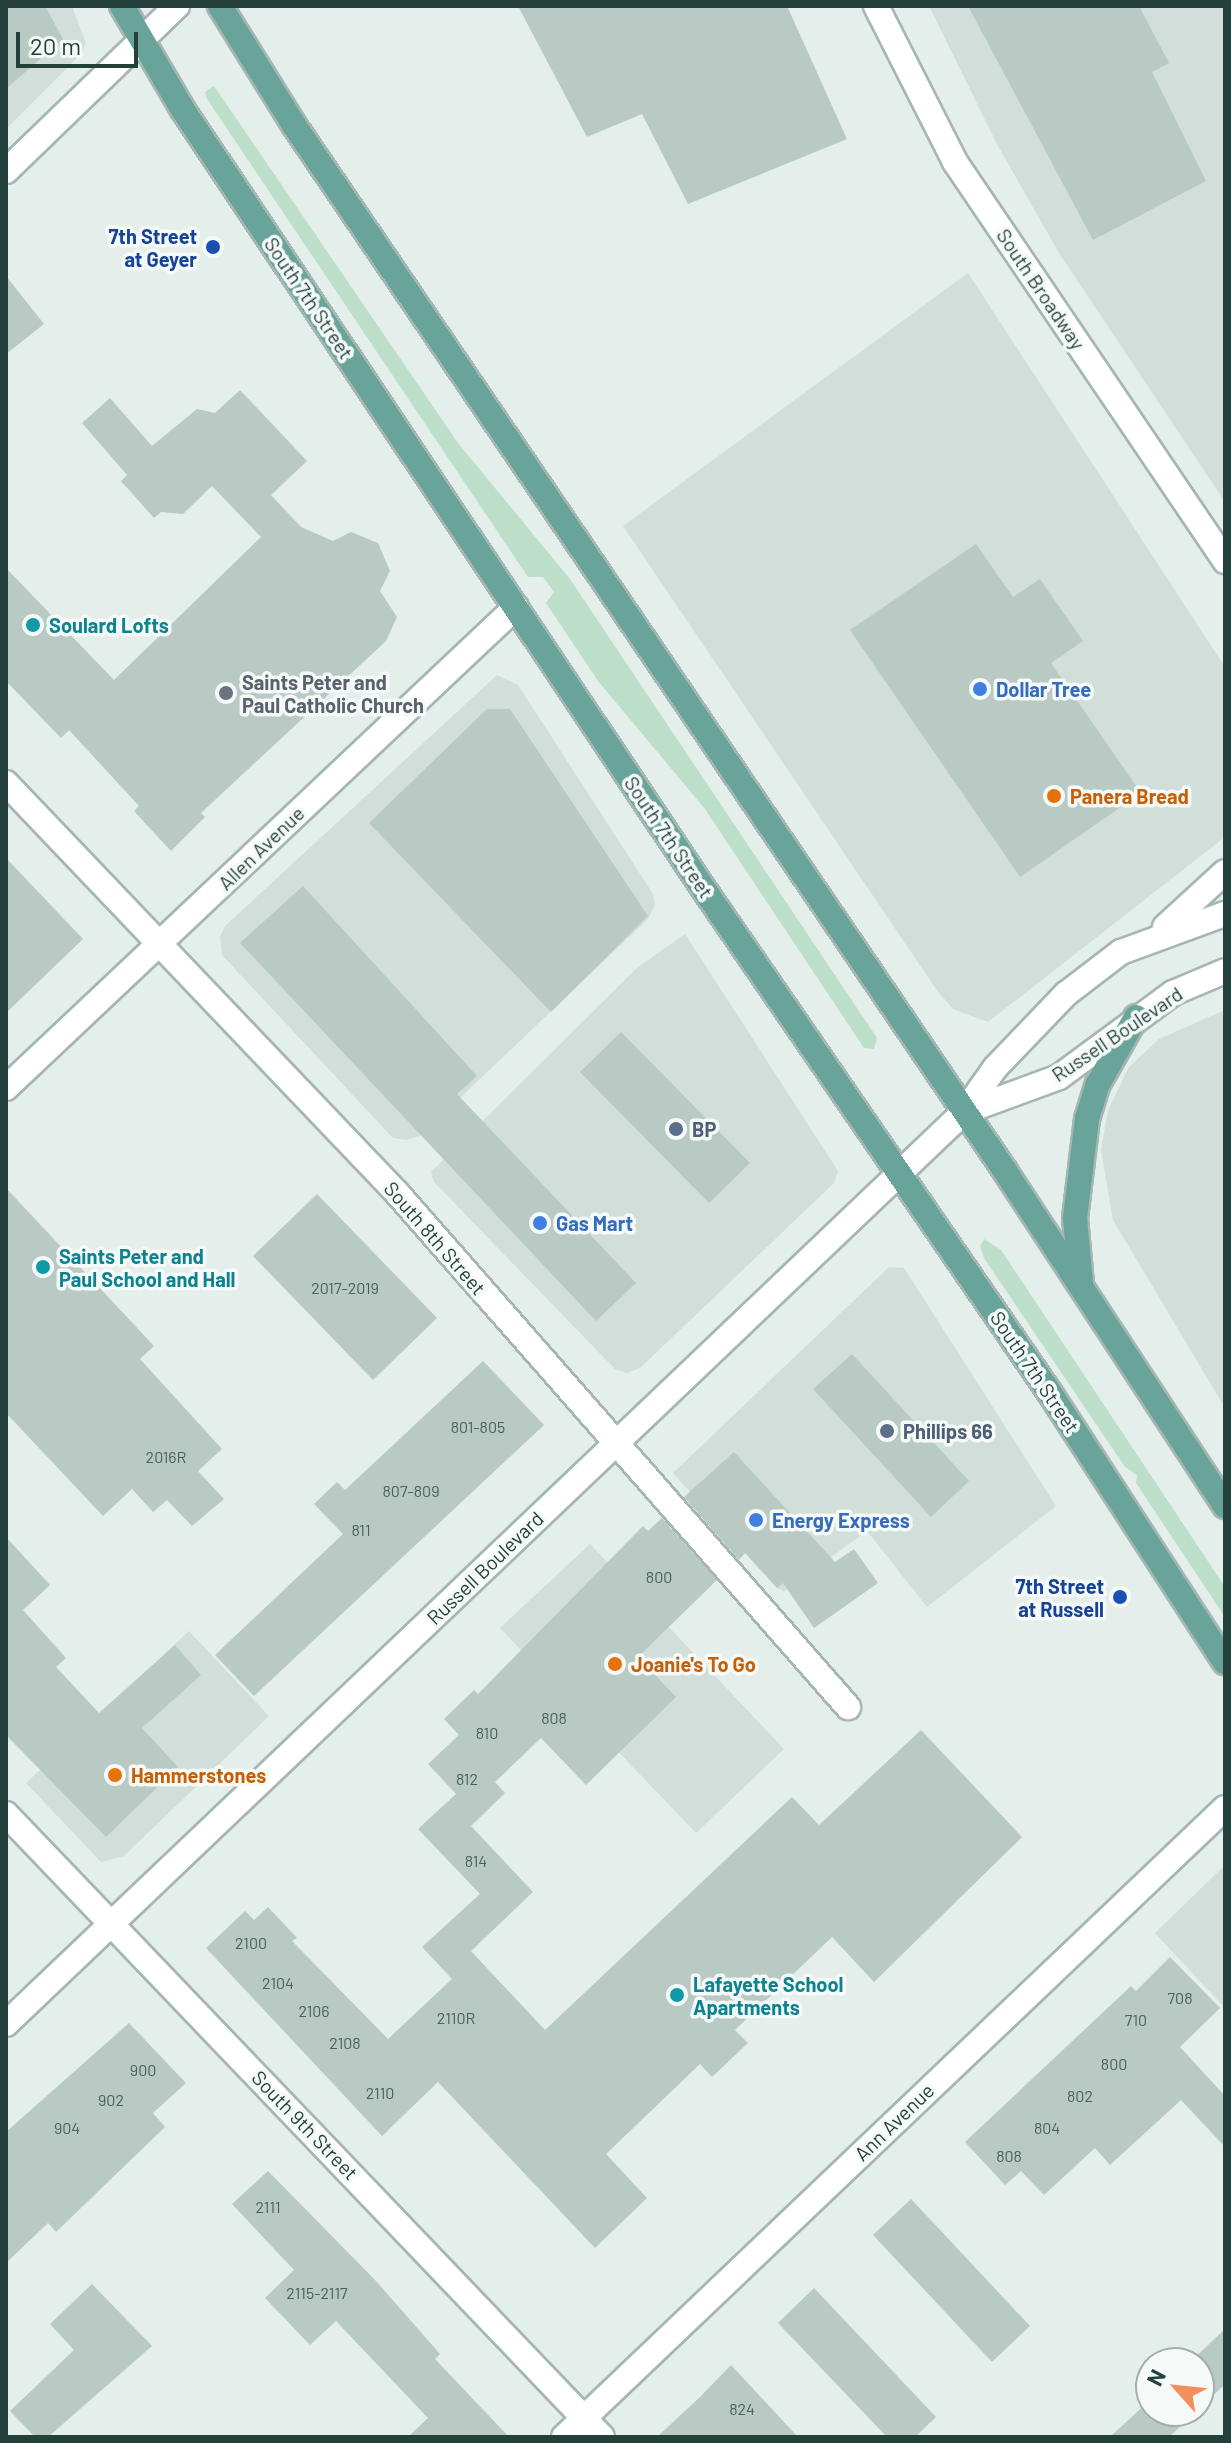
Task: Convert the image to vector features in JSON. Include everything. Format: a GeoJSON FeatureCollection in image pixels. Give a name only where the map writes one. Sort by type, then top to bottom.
{"type":"FeatureCollection","features":[{"type":"Feature","properties":{"kind":"main road","name":"South 7th Street"},"geometry":{"type":"LineString","coordinates":[[122,6],[141,42],[516,607],[900,1174],[1225,1662]]}},
{"type":"Feature","properties":{"kind":"main road"},"geometry":{"type":"LineString","coordinates":[[220,6],[483,407],[964,1112],[1225,1506]]}},
{"type":"Feature","properties":{"kind":"main road"},"geometry":{"type":"LineString","coordinates":[[1081,1286],[1075,1218],[1087,1119],[1098,1084],[1136,1017]]}},
{"type":"Feature","properties":{"kind":"street"},"geometry":{"type":"LineString","coordinates":[[6,171],[177,6]]}},
{"type":"Feature","properties":{"kind":"street","name":"South Broadway"},"geometry":{"type":"LineString","coordinates":[[876,6],[955,162],[1225,561]]}},
{"type":"Feature","properties":{"kind":"street","name":"Allen Avenue"},"geometry":{"type":"LineString","coordinates":[[6,1088],[516,607]]}},
{"type":"Feature","properties":{"kind":"street","name":"South 8th Street"},"geometry":{"type":"LineString","coordinates":[[6,783],[397,1193],[614,1446],[848,1707]]}},
{"type":"Feature","properties":{"kind":"street"},"geometry":{"type":"LineString","coordinates":[[1153,936],[1202,898],[1225,872]]}},
{"type":"Feature","properties":{"kind":"street","name":"Russell Boulevard"},"geometry":{"type":"LineString","coordinates":[[6,2024],[964,1112],[995,1068],[1066,994],[1121,952],[1153,936],[1225,914]]}},
{"type":"Feature","properties":{"kind":"street","name":"Russell Boulevard"},"geometry":{"type":"LineString","coordinates":[[964,1112],[1059,1077],[1136,1017],[1173,993],[1225,971]]}},
{"type":"Feature","properties":{"kind":"street","name":"Ann Avenue"},"geometry":{"type":"LineString","coordinates":[[564,2437],[1225,1808]]}},
{"type":"Feature","properties":{"kind":"street","name":"South 9th Street"},"geometry":{"type":"LineString","coordinates":[[6,1814],[602,2437]]}},
{"type":"Feature","properties":{"kind":"shaded area"},"geometry":{"type":"Polygon","coordinates":[[[6,6],[72,6],[86,43],[81,54],[6,129],[6,6]]]}},
{"type":"Feature","properties":{"kind":"shaded area"},"geometry":{"type":"Polygon","coordinates":[[[929,6],[1225,6],[1225,502],[1059,253],[998,146],[929,6]]]}},
{"type":"Feature","properties":{"kind":"shaded area"},"geometry":{"type":"Polygon","coordinates":[[[968,273],[1225,667],[1225,837],[988,1022],[953,1009],[936,989],[623,526],[968,273]]]}},
{"type":"Feature","properties":{"kind":"shaded area"},"geometry":{"type":"Polygon","coordinates":[[[497,675],[518,685],[653,894],[655,905],[648,919],[420,1136],[406,1140],[393,1138],[222,955],[220,937],[225,926],[497,675]]]}},
{"type":"Feature","properties":{"kind":"shaded area"},"geometry":{"type":"Polygon","coordinates":[[[685,934],[838,1171],[834,1183],[640,1368],[627,1373],[615,1369],[434,1182],[431,1172],[637,968],[685,934]]]}},
{"type":"Feature","properties":{"kind":"shaded area"},"geometry":{"type":"Polygon","coordinates":[[[1225,1010],[1225,1408],[1113,1220],[1101,1150],[1108,1110],[1129,1067],[1159,1039],[1225,1010]]]}},
{"type":"Feature","properties":{"kind":"shaded area"},"geometry":{"type":"Polygon","coordinates":[[[889,1267],[904,1268],[1056,1506],[927,1607],[867,1531],[784,1591],[777,1588],[673,1473],[889,1267]]]}},
{"type":"Feature","properties":{"kind":"shaded area"},"geometry":{"type":"Polygon","coordinates":[[[590,1544],[784,1749],[696,1833],[500,1628],[590,1544]]]}},
{"type":"Feature","properties":{"kind":"shaded area"},"geometry":{"type":"Polygon","coordinates":[[[189,1631],[269,1716],[124,1856],[101,1862],[26,1783],[189,1631]]]}},
{"type":"Feature","properties":{"kind":"shaded area"},"geometry":{"type":"Polygon","coordinates":[[[1225,1865],[1225,2008],[1155,1933],[1225,1865]]]}},
{"type":"Feature","properties":{"kind":"green space"},"geometry":{"type":"Polygon","coordinates":[[[214,86],[458,443],[570,579],[877,1038],[874,1049],[864,1048],[705,809],[598,681],[546,603],[554,592],[543,577],[528,577],[207,99],[205,92],[214,86]]]}},
{"type":"Feature","properties":{"kind":"green space"},"geometry":{"type":"Polygon","coordinates":[[[984,1239],[1001,1250],[1225,1587],[1225,1617],[1136,1483],[1137,1475],[1125,1467],[984,1258],[980,1246],[984,1239]]]}},
{"type":"Feature","properties":{"kind":"building"},"geometry":{"type":"Polygon","coordinates":[[[6,6],[45,6],[63,39],[6,89],[6,6]]]}},
{"type":"Feature","properties":{"kind":"building"},"geometry":{"type":"Polygon","coordinates":[[[518,6],[787,6],[847,139],[688,204],[642,114],[587,137],[518,6]]]}},
{"type":"Feature","properties":{"kind":"building"},"geometry":{"type":"Polygon","coordinates":[[[968,6],[1139,6],[1169,63],[1152,72],[1206,181],[1093,240],[968,6]]]}},
{"type":"Feature","properties":{"kind":"building"},"geometry":{"type":"Polygon","coordinates":[[[6,276],[44,324],[6,354],[6,276]]]}},
{"type":"Feature","properties":{"kind":"building","name":"Saints Peter and Paul Catholic Church"},"geometry":{"type":"Polygon","coordinates":[[[240,390],[307,461],[271,495],[301,527],[333,541],[351,532],[378,543],[390,571],[380,591],[397,617],[386,641],[201,813],[205,817],[171,851],[134,811],[139,806],[69,730],[61,738],[6,681],[6,568],[114,680],[261,537],[212,486],[183,514],[161,512],[154,518],[121,481],[127,475],[82,423],[110,398],[152,446],[197,409],[215,413],[240,390]]]}},
{"type":"Feature","properties":{"kind":"building","name":"Dollar Tree"},"geometry":{"type":"Polygon","coordinates":[[[976,544],[1013,597],[1040,579],[1083,641],[1051,663],[1141,793],[1020,877],[850,630],[976,544]]]}},
{"type":"Feature","properties":{"kind":"building"},"geometry":{"type":"Polygon","coordinates":[[[487,709],[510,709],[648,916],[551,1012],[369,823],[487,709]]]}},
{"type":"Feature","properties":{"kind":"building"},"geometry":{"type":"Polygon","coordinates":[[[6,858],[83,939],[6,1013],[6,858]]]}},
{"type":"Feature","properties":{"kind":"building"},"geometry":{"type":"Polygon","coordinates":[[[303,886],[477,1076],[457,1094],[636,1283],[596,1321],[240,943],[303,886]]]}},
{"type":"Feature","properties":{"kind":"building","name":"BP"},"geometry":{"type":"Polygon","coordinates":[[[621,1032],[750,1163],[709,1203],[580,1072],[621,1032]]]}},
{"type":"Feature","properties":{"kind":"building","name":"Saints Peter and Paul School and Hall"},"geometry":{"type":"Polygon","coordinates":[[[6,1188],[154,1346],[140,1359],[222,1449],[198,1471],[224,1499],[192,1526],[167,1500],[153,1512],[132,1489],[103,1516],[6,1413],[6,1188]]]}},
{"type":"Feature","properties":{"kind":"building"},"geometry":{"type":"Polygon","coordinates":[[[317,1194],[437,1318],[373,1380],[253,1256],[317,1194]]]}},
{"type":"Feature","properties":{"kind":"building","name":"Phillips 66"},"geometry":{"type":"Polygon","coordinates":[[[852,1354],[969,1481],[931,1517],[813,1389],[852,1354]]]}},
{"type":"Feature","properties":{"kind":"building"},"geometry":{"type":"Polygon","coordinates":[[[483,1361],[544,1425],[254,1696],[215,1655],[343,1534],[314,1504],[337,1482],[345,1490],[483,1361]]]}},
{"type":"Feature","properties":{"kind":"building","name":"Energy Express"},"geometry":{"type":"Polygon","coordinates":[[[734,1452],[835,1562],[854,1549],[878,1583],[814,1628],[783,1583],[777,1588],[745,1553],[739,1560],[684,1497],[734,1452]]]}},
{"type":"Feature","properties":{"kind":"building"},"geometry":{"type":"Polygon","coordinates":[[[662,1518],[717,1580],[638,1657],[676,1697],[586,1785],[541,1738],[495,1782],[505,1793],[471,1826],[533,1892],[471,1951],[545,2030],[792,1797],[819,1825],[921,1730],[1022,1837],[874,1982],[832,1937],[735,2030],[748,2043],[712,2077],[700,2064],[606,2154],[647,2198],[595,2248],[438,2082],[382,2136],[206,1948],[245,1911],[254,1920],[268,1907],[297,1938],[292,1941],[388,2039],[452,1979],[422,1947],[480,1894],[418,1829],[456,1794],[428,1764],[459,1735],[444,1719],[474,1690],[478,1694],[643,1526],[648,1531],[662,1518]]]}},
{"type":"Feature","properties":{"kind":"building"},"geometry":{"type":"Polygon","coordinates":[[[6,1537],[50,1585],[23,1610],[66,1658],[56,1667],[99,1713],[175,1645],[201,1675],[142,1728],[178,1767],[106,1837],[6,1735],[6,1537]]]}},
{"type":"Feature","properties":{"kind":"building"},"geometry":{"type":"Polygon","coordinates":[[[1170,1957],[1220,2008],[1180,2047],[1225,2096],[1225,2147],[1181,2100],[1110,2165],[1095,2148],[1044,2195],[1021,2171],[1005,2185],[965,2142],[1131,1986],[1136,1991],[1170,1957]]]}},
{"type":"Feature","properties":{"kind":"building"},"geometry":{"type":"Polygon","coordinates":[[[129,2023],[186,2083],[153,2113],[165,2127],[56,2232],[48,2223],[6,2263],[6,2132],[129,2023]]]}},
{"type":"Feature","properties":{"kind":"building"},"geometry":{"type":"Polygon","coordinates":[[[268,2171],[376,2281],[440,2354],[435,2359],[509,2437],[408,2437],[428,2418],[336,2321],[310,2345],[265,2298],[294,2270],[232,2204],[268,2171]]]}},
{"type":"Feature","properties":{"kind":"building"},"geometry":{"type":"Polygon","coordinates":[[[911,2199],[1030,2326],[992,2362],[873,2235],[911,2199]]]}},
{"type":"Feature","properties":{"kind":"building"},"geometry":{"type":"Polygon","coordinates":[[[92,2284],[152,2346],[48,2437],[35,2437],[10,2411],[74,2350],[50,2324],[92,2284]]]}},
{"type":"Feature","properties":{"kind":"building"},"geometry":{"type":"Polygon","coordinates":[[[814,2288],[936,2417],[915,2437],[887,2437],[778,2323],[814,2288]]]}},
{"type":"Feature","properties":{"kind":"building"},"geometry":{"type":"Polygon","coordinates":[[[1225,2329],[1225,2384],[1215,2394],[1215,2347],[1206,2347],[1225,2329]]]}},
{"type":"Feature","properties":{"kind":"building"},"geometry":{"type":"Polygon","coordinates":[[[731,2365],[798,2437],[657,2437],[700,2397],[731,2365]]]}},
{"type":"Feature","properties":{"kind":"building"},"geometry":{"type":"Polygon","coordinates":[[[1135,2414],[1135,2427],[1180,2427],[1169,2437],[1110,2437],[1135,2414]]]}},
{"type":"Feature","properties":{"kind":"place","name":"7th Street at Geyer"},"geometry":{"type":"Point","coordinates":[213,247]}},
{"type":"Feature","properties":{"kind":"place","name":"Soulard Lofts"},"geometry":{"type":"Point","coordinates":[33,625]}},
{"type":"Feature","properties":{"kind":"place","name":"Dollar Tree"},"geometry":{"type":"Point","coordinates":[980,689]}},
{"type":"Feature","properties":{"kind":"place","name":"Saints Peter and Paul Catholic Church"},"geometry":{"type":"Point","coordinates":[226,693]}},
{"type":"Feature","properties":{"kind":"place","name":"Panera Bread"},"geometry":{"type":"Point","coordinates":[1054,796]}},
{"type":"Feature","properties":{"kind":"place","name":"BP"},"geometry":{"type":"Point","coordinates":[676,1129]}},
{"type":"Feature","properties":{"kind":"place","name":"Gas Mart"},"geometry":{"type":"Point","coordinates":[540,1223]}},
{"type":"Feature","properties":{"kind":"place","name":"Saints Peter and Paul School and Hall"},"geometry":{"type":"Point","coordinates":[43,1267]}},
{"type":"Feature","properties":{"kind":"place","name":"Phillips 66"},"geometry":{"type":"Point","coordinates":[887,1431]}},
{"type":"Feature","properties":{"kind":"place","name":"Energy Express"},"geometry":{"type":"Point","coordinates":[756,1520]}},
{"type":"Feature","properties":{"kind":"place","name":"7th Street at Russell"},"geometry":{"type":"Point","coordinates":[1120,1597]}},
{"type":"Feature","properties":{"kind":"place","name":"Joanie's To Go"},"geometry":{"type":"Point","coordinates":[615,1664]}},
{"type":"Feature","properties":{"kind":"place","name":"Hammerstones"},"geometry":{"type":"Point","coordinates":[115,1775]}},
{"type":"Feature","properties":{"kind":"place","name":"Lafayette School Apartments"},"geometry":{"type":"Point","coordinates":[677,1995]}}]}
